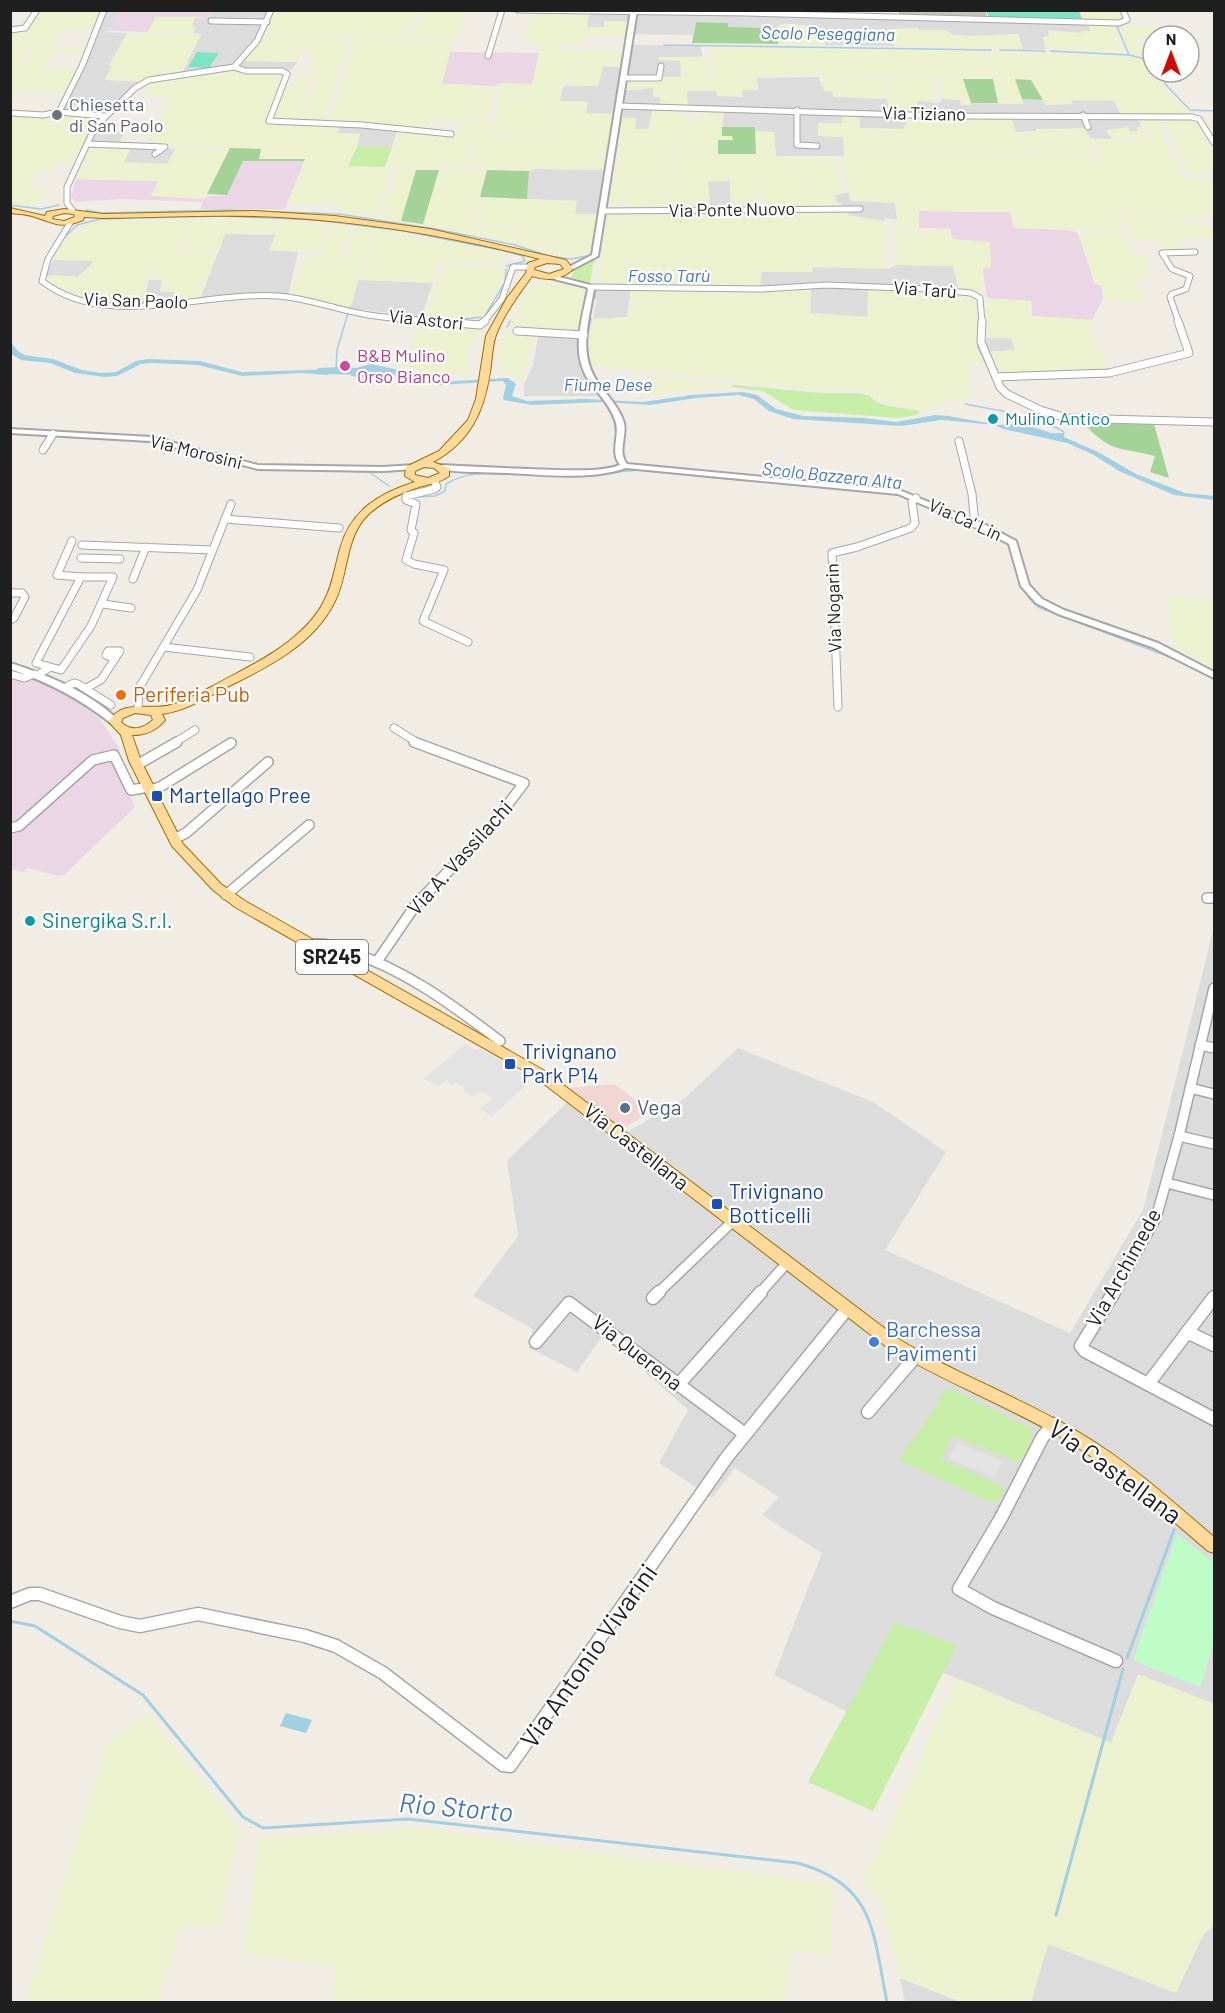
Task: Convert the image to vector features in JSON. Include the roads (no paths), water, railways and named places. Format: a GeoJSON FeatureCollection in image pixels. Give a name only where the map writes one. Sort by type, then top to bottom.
{"type":"FeatureCollection","features":[{"type":"Feature","properties":{"kind":"main road"},"geometry":{"type":"LineString","coordinates":[[10,210],[45,217],[221,213],[325,218],[404,228],[525,252],[563,266]]}},
{"type":"Feature","properties":{"kind":"main road"},"geometry":{"type":"LineString","coordinates":[[54,217],[75,217]]}},
{"type":"Feature","properties":{"kind":"main road"},"geometry":{"type":"LineString","coordinates":[[400,489],[413,471],[442,453],[472,421],[479,407],[491,336],[502,312],[518,291],[530,268],[531,260],[525,252]]}},
{"type":"Feature","properties":{"kind":"main road"},"geometry":{"type":"LineString","coordinates":[[530,268],[540,261],[563,266]]}},
{"type":"Feature","properties":{"kind":"main road"},"geometry":{"type":"LineString","coordinates":[[518,291],[530,281],[547,276],[563,266]]}},
{"type":"Feature","properties":{"kind":"main road"},"geometry":{"type":"LineString","coordinates":[[530,268],[547,276]]}},
{"type":"Feature","properties":{"kind":"main road"},"geometry":{"type":"LineString","coordinates":[[437,474],[442,453]]}},
{"type":"Feature","properties":{"kind":"main road"},"geometry":{"type":"LineString","coordinates":[[413,471],[437,474]]}},
{"type":"Feature","properties":{"kind":"main road"},"geometry":{"type":"LineString","coordinates":[[413,471],[417,480],[437,474]]}},
{"type":"Feature","properties":{"kind":"main road"},"geometry":{"type":"LineString","coordinates":[[131,747],[137,736],[184,705],[259,667],[302,636],[321,615],[333,596],[346,543],[354,525],[374,503],[400,489],[437,474]]}},
{"type":"Feature","properties":{"kind":"main road"},"geometry":{"type":"LineString","coordinates":[[151,710],[158,714],[152,727],[135,732],[118,726],[118,716],[132,709],[151,710],[165,711],[184,705]]}},
{"type":"Feature","properties":{"kind":"main road","name":"Via Castellana"},"geometry":{"type":"LineString","coordinates":[[118,726],[131,747],[137,765],[174,838],[192,863],[226,895],[311,945],[472,1028],[549,1081],[847,1309],[915,1357],[1053,1424],[1106,1459],[1215,1546]]}},
{"type":"Feature","properties":{"kind":"street"},"geometry":{"type":"LineString","coordinates":[[10,30],[25,28],[37,10]]}},
{"type":"Feature","properties":{"kind":"street"},"geometry":{"type":"LineString","coordinates":[[59,112],[82,66],[104,10]]}},
{"type":"Feature","properties":{"kind":"street"},"geometry":{"type":"LineString","coordinates":[[75,217],[67,203],[67,187],[95,127],[104,116],[144,82],[234,66],[242,60],[267,22],[271,10]]}},
{"type":"Feature","properties":{"kind":"street"},"geometry":{"type":"LineString","coordinates":[[488,56],[502,10]]}},
{"type":"Feature","properties":{"kind":"street"},"geometry":{"type":"LineString","coordinates":[[518,10],[804,13],[824,16],[966,20],[1037,19],[1119,23],[1127,20],[1124,10]]}},
{"type":"Feature","properties":{"kind":"street"},"geometry":{"type":"LineString","coordinates":[[578,284],[563,266],[586,261],[596,256],[634,11]]}},
{"type":"Feature","properties":{"kind":"street"},"geometry":{"type":"LineString","coordinates":[[824,16],[825,25]]}},
{"type":"Feature","properties":{"kind":"street"},"geometry":{"type":"LineString","coordinates":[[211,21],[232,19],[267,22]]}},
{"type":"Feature","properties":{"kind":"street"},"geometry":{"type":"LineString","coordinates":[[234,66],[246,71],[282,71],[287,74],[268,120],[272,122],[362,125],[451,134]]}},
{"type":"Feature","properties":{"kind":"street"},"geometry":{"type":"LineString","coordinates":[[624,78],[659,78],[661,66]]}},
{"type":"Feature","properties":{"kind":"street","name":"Via Tiziano"},"geometry":{"type":"LineString","coordinates":[[619,106],[941,116],[1196,117],[1215,143]]}},
{"type":"Feature","properties":{"kind":"street"},"geometry":{"type":"LineString","coordinates":[[797,110],[797,145],[817,146]]}},
{"type":"Feature","properties":{"kind":"street"},"geometry":{"type":"LineString","coordinates":[[10,113],[43,115],[59,112],[104,116]]}},
{"type":"Feature","properties":{"kind":"street"},"geometry":{"type":"LineString","coordinates":[[1083,115],[1088,127]]}},
{"type":"Feature","properties":{"kind":"street"},"geometry":{"type":"LineString","coordinates":[[87,144],[165,147],[155,154]]}},
{"type":"Feature","properties":{"kind":"street"},"geometry":{"type":"LineString","coordinates":[[63,232],[54,217],[67,203]]}},
{"type":"Feature","properties":{"kind":"street","name":"Via Ponte Nuovo"},"geometry":{"type":"LineString","coordinates":[[603,211],[860,209]]}},
{"type":"Feature","properties":{"kind":"street","name":"Via San Paolo"},"geometry":{"type":"LineString","coordinates":[[75,217],[63,232],[41,275],[42,284],[65,298],[102,303],[190,304],[263,296],[290,297]]}},
{"type":"Feature","properties":{"kind":"street"},"geometry":{"type":"LineString","coordinates":[[996,377],[1108,373],[1189,352],[1170,297],[1173,294],[1187,291],[1190,287],[1190,276],[1187,272],[1167,267],[1162,253],[1195,252]]}},
{"type":"Feature","properties":{"kind":"street","name":"Via Astori"},"geometry":{"type":"LineString","coordinates":[[290,297],[307,299],[359,314],[480,325],[486,320],[507,288],[513,267],[530,268]]}},
{"type":"Feature","properties":{"kind":"street"},"geometry":{"type":"LineString","coordinates":[[547,276],[590,287],[582,361],[620,423],[619,455],[621,463],[626,465]]}},
{"type":"Feature","properties":{"kind":"street","name":"Via Tarù"},"geometry":{"type":"LineString","coordinates":[[590,287],[762,288],[819,285],[919,288],[971,293],[980,298],[983,333],[981,342],[1000,387],[1007,393],[1057,416],[1082,419],[1215,422]]}},
{"type":"Feature","properties":{"kind":"street"},"geometry":{"type":"LineString","coordinates":[[517,332],[585,335]]}},
{"type":"Feature","properties":{"kind":"street","name":"Via Morosini"},"geometry":{"type":"LineString","coordinates":[[10,431],[166,442],[197,453],[258,467],[413,471]]}},
{"type":"Feature","properties":{"kind":"street"},"geometry":{"type":"LineString","coordinates":[[43,450],[53,434]]}},
{"type":"Feature","properties":{"kind":"street"},"geometry":{"type":"LineString","coordinates":[[959,441],[972,494],[975,524]]}},
{"type":"Feature","properties":{"kind":"street"},"geometry":{"type":"LineString","coordinates":[[468,642],[423,621],[444,570],[438,566],[411,564],[406,560],[414,533],[411,530],[416,504],[406,500],[406,496],[435,489],[437,474],[470,470],[584,472],[610,470],[626,465]]}},
{"type":"Feature","properties":{"kind":"street","name":"Via Ca' Lin"},"geometry":{"type":"LineString","coordinates":[[626,465],[899,492],[1009,539],[1016,545],[1025,586],[1039,601],[1061,612],[1155,645],[1215,675]]}},
{"type":"Feature","properties":{"kind":"street","name":"Via Nogarin"},"geometry":{"type":"LineString","coordinates":[[838,707],[832,553],[857,547],[911,528],[915,523],[914,500]]}},
{"type":"Feature","properties":{"kind":"street"},"geometry":{"type":"LineString","coordinates":[[132,709],[139,688],[197,590],[231,504]]}},
{"type":"Feature","properties":{"kind":"street"},"geometry":{"type":"LineString","coordinates":[[225,519],[339,528]]}},
{"type":"Feature","properties":{"kind":"street"},"geometry":{"type":"LineString","coordinates":[[72,541],[57,575],[113,577]]}},
{"type":"Feature","properties":{"kind":"street"},"geometry":{"type":"LineString","coordinates":[[82,545],[212,550]]}},
{"type":"Feature","properties":{"kind":"street"},"geometry":{"type":"LineString","coordinates":[[81,577],[36,663],[65,678],[76,651],[103,604],[124,546]]}},
{"type":"Feature","properties":{"kind":"street"},"geometry":{"type":"LineString","coordinates":[[133,579],[146,547]]}},
{"type":"Feature","properties":{"kind":"street"},"geometry":{"type":"LineString","coordinates":[[81,558],[120,559]]}},
{"type":"Feature","properties":{"kind":"street"},"geometry":{"type":"LineString","coordinates":[[10,593],[22,593],[26,597],[14,618],[10,620]]}},
{"type":"Feature","properties":{"kind":"street"},"geometry":{"type":"LineString","coordinates":[[103,604],[130,608]]}},
{"type":"Feature","properties":{"kind":"street"},"geometry":{"type":"LineString","coordinates":[[164,646],[250,657]]}},
{"type":"Feature","properties":{"kind":"street"},"geometry":{"type":"LineString","coordinates":[[86,688],[101,680],[113,658]]}},
{"type":"Feature","properties":{"kind":"street","name":"Via Castellana"},"geometry":{"type":"LineString","coordinates":[[10,666],[36,674],[65,678],[86,688],[111,705]]}},
{"type":"Feature","properties":{"kind":"street"},"geometry":{"type":"LineString","coordinates":[[10,674],[24,678],[49,669]]}},
{"type":"Feature","properties":{"kind":"street","name":"Via Castellana"},"geometry":{"type":"LineString","coordinates":[[65,678],[118,726]]}},
{"type":"Feature","properties":{"kind":"street","name":"Via Castellana"},"geometry":{"type":"LineString","coordinates":[[98,706],[110,710],[132,709]]}},
{"type":"Feature","properties":{"kind":"street","name":"Via A. Vassilachi"},"geometry":{"type":"LineString","coordinates":[[378,960],[395,932],[417,904],[508,806],[524,783],[412,741],[394,728]]}},
{"type":"Feature","properties":{"kind":"street"},"geometry":{"type":"LineString","coordinates":[[137,765],[195,730]]}},
{"type":"Feature","properties":{"kind":"street"},"geometry":{"type":"LineString","coordinates":[[10,828],[20,826],[93,760],[114,755],[131,790],[149,789],[160,787],[231,743]]}},
{"type":"Feature","properties":{"kind":"street"},"geometry":{"type":"LineString","coordinates":[[174,838],[186,834],[268,762]]}},
{"type":"Feature","properties":{"kind":"street"},"geometry":{"type":"LineString","coordinates":[[226,895],[309,825]]}},
{"type":"Feature","properties":{"kind":"street","name":"Via Castellana"},"geometry":{"type":"LineString","coordinates":[[311,945],[319,943],[378,960],[424,984],[472,1028],[500,1041]]}},
{"type":"Feature","properties":{"kind":"street","name":"Via Archimede"},"geometry":{"type":"LineString","coordinates":[[1215,988],[1167,1184],[1156,1218],[1136,1257],[1082,1346],[1085,1351],[1215,1419]]}},
{"type":"Feature","properties":{"kind":"street"},"geometry":{"type":"LineString","coordinates":[[1200,1045],[1215,1048]]}},
{"type":"Feature","properties":{"kind":"street"},"geometry":{"type":"LineString","coordinates":[[1190,1088],[1215,1094]]}},
{"type":"Feature","properties":{"kind":"street"},"geometry":{"type":"LineString","coordinates":[[1179,1136],[1215,1144]]}},
{"type":"Feature","properties":{"kind":"street","name":"Via Archimede"},"geometry":{"type":"LineString","coordinates":[[1167,1184],[1215,1195]]}},
{"type":"Feature","properties":{"kind":"street"},"geometry":{"type":"LineString","coordinates":[[653,1298],[732,1221]]}},
{"type":"Feature","properties":{"kind":"street"},"geometry":{"type":"LineString","coordinates":[[678,1385],[787,1263]]}},
{"type":"Feature","properties":{"kind":"street"},"geometry":{"type":"LineString","coordinates":[[1148,1384],[1215,1297]]}},
{"type":"Feature","properties":{"kind":"street","name":"Via Querena"},"geometry":{"type":"LineString","coordinates":[[536,1342],[569,1303],[745,1434]]}},
{"type":"Feature","properties":{"kind":"street","name":"Via Antonio Vivarini"},"geometry":{"type":"LineString","coordinates":[[10,1602],[30,1594],[40,1594],[120,1622],[140,1626],[198,1614],[305,1636],[336,1646],[383,1673],[503,1765],[510,1766],[745,1434],[847,1309]]}},
{"type":"Feature","properties":{"kind":"street"},"geometry":{"type":"LineString","coordinates":[[1187,1332],[1215,1344]]}},
{"type":"Feature","properties":{"kind":"street"},"geometry":{"type":"LineString","coordinates":[[868,1412],[915,1357]]}},
{"type":"Feature","properties":{"kind":"street"},"geometry":{"type":"LineString","coordinates":[[1053,1424],[1042,1438],[1001,1518],[959,1589],[993,1608],[1116,1661]]}},
{"type":"Feature","properties":{"kind":"water"},"geometry":{"type":"Polygon","coordinates":[[[10,341],[24,355],[53,359],[82,370],[102,373],[116,372],[136,361],[148,359],[200,361],[242,372],[339,369],[327,375],[301,373],[242,376],[198,365],[152,363],[141,364],[117,376],[104,377],[75,373],[50,363],[21,360],[11,354],[10,341]]]}},
{"type":"Feature","properties":{"kind":"water"},"geometry":{"type":"Polygon","coordinates":[[[370,364],[409,372],[438,382],[508,378],[516,384],[512,396],[527,401],[585,399],[643,402],[691,395],[743,392],[757,395],[776,409],[803,416],[865,418],[896,422],[935,415],[1000,425],[1020,423],[1051,433],[1064,433],[1064,437],[1098,452],[1136,474],[1185,493],[1214,496],[1214,500],[1174,495],[1119,471],[1092,454],[1067,443],[1003,429],[995,425],[942,420],[901,426],[793,419],[769,411],[754,399],[738,395],[650,405],[605,402],[532,405],[504,400],[506,385],[503,381],[438,385],[392,374],[367,378],[351,376],[353,369],[370,364]]]}},
{"type":"Feature","properties":{"kind":"water"},"geometry":{"type":"Polygon","coordinates":[[[286,1713],[312,1720],[306,1733],[280,1726],[286,1713]]]}},
{"type":"Feature","properties":{"kind":"waterway","name":"Scolo Peseggiana"},"geometry":{"type":"LineString","coordinates":[[1116,24],[1129,55]]}},
{"type":"Feature","properties":{"kind":"waterway","name":"Scolo Peseggiana"},"geometry":{"type":"LineString","coordinates":[[664,45],[991,50]]}},
{"type":"Feature","properties":{"kind":"waterway","name":"Scolo Peseggiana"},"geometry":{"type":"LineString","coordinates":[[1000,50],[1045,51]]}},
{"type":"Feature","properties":{"kind":"waterway","name":"Scolo Peseggiana"},"geometry":{"type":"LineString","coordinates":[[1051,51],[1129,55]]}},
{"type":"Feature","properties":{"kind":"waterway","name":"Scolo Peseggiana"},"geometry":{"type":"LineString","coordinates":[[1129,55],[1141,58]]}},
{"type":"Feature","properties":{"kind":"waterway","name":"Scolo Peseggiana"},"geometry":{"type":"LineString","coordinates":[[1166,84],[1190,110],[1214,111]]}},
{"type":"Feature","properties":{"kind":"waterway"},"geometry":{"type":"LineString","coordinates":[[10,205],[41,209],[59,205]]}},
{"type":"Feature","properties":{"kind":"waterway"},"geometry":{"type":"LineString","coordinates":[[86,210],[101,213],[228,210],[339,214],[436,229],[515,245],[549,256],[571,259],[587,256]]}},
{"type":"Feature","properties":{"kind":"waterway"},"geometry":{"type":"LineString","coordinates":[[64,238],[77,225],[100,219],[224,216],[316,220],[404,231],[500,250]]}},
{"type":"Feature","properties":{"kind":"waterway"},"geometry":{"type":"LineString","coordinates":[[504,251],[523,256],[525,261],[506,266]]}},
{"type":"Feature","properties":{"kind":"waterway"},"geometry":{"type":"LineString","coordinates":[[486,314],[505,282],[506,269]]}},
{"type":"Feature","properties":{"kind":"waterway","name":"Fosso Tarù"},"geometry":{"type":"LineString","coordinates":[[595,299],[596,290],[599,289]]}},
{"type":"Feature","properties":{"kind":"waterway","name":"Fosso Tarù"},"geometry":{"type":"LineString","coordinates":[[336,370],[337,350],[348,313]]}},
{"type":"Feature","properties":{"kind":"waterway"},"geometry":{"type":"LineString","coordinates":[[456,320],[481,317]]}},
{"type":"Feature","properties":{"kind":"waterway","name":"Fosso Tarù"},"geometry":{"type":"LineString","coordinates":[[588,333],[591,319]]}},
{"type":"Feature","properties":{"kind":"waterway"},"geometry":{"type":"LineString","coordinates":[[507,327],[510,321]]}},
{"type":"Feature","properties":{"kind":"waterway","name":"Fosso Tarù"},"geometry":{"type":"LineString","coordinates":[[978,337],[978,347],[991,374]]}},
{"type":"Feature","properties":{"kind":"waterway","name":"Fiume Dese"},"geometry":{"type":"LineString","coordinates":[[319,371],[369,372]]}},
{"type":"Feature","properties":{"kind":"waterway"},"geometry":{"type":"LineString","coordinates":[[965,404],[997,410]]}},
{"type":"Feature","properties":{"kind":"waterway"},"geometry":{"type":"LineString","coordinates":[[999,410],[1057,428],[1064,432],[1063,436]]}},
{"type":"Feature","properties":{"kind":"waterway","name":"Scolo Bazzera Alta"},"geometry":{"type":"LineString","coordinates":[[10,434],[50,436]]}},
{"type":"Feature","properties":{"kind":"waterway","name":"Scolo Bazzera Alta"},"geometry":{"type":"LineString","coordinates":[[55,436],[160,443]]}},
{"type":"Feature","properties":{"kind":"waterway","name":"Scolo Bazzera Alta"},"geometry":{"type":"LineString","coordinates":[[166,445],[217,462],[247,466]]}},
{"type":"Feature","properties":{"kind":"waterway","name":"Scolo Bazzera Alta"},"geometry":{"type":"LineString","coordinates":[[313,470],[369,472],[389,486]]}},
{"type":"Feature","properties":{"kind":"waterway","name":"Scolo Bazzera Alta"},"geometry":{"type":"LineString","coordinates":[[606,473],[640,470],[700,476]]}},
{"type":"Feature","properties":{"kind":"waterway","name":"Scolo Bazzera Alta"},"geometry":{"type":"LineString","coordinates":[[416,497],[435,496],[445,491],[446,484],[463,476],[481,473],[519,474]]}},
{"type":"Feature","properties":{"kind":"waterway","name":"Scolo Bazzera Alta"},"geometry":{"type":"LineString","coordinates":[[704,477],[859,490]]}},
{"type":"Feature","properties":{"kind":"waterway","name":"Scolo Bazzera Alta"},"geometry":{"type":"LineString","coordinates":[[925,506],[991,535]]}},
{"type":"Feature","properties":{"kind":"waterway","name":"Scolo Bazzera Alta"},"geometry":{"type":"LineString","coordinates":[[1007,543],[1021,585],[1030,600],[1038,607],[1185,663]]}},
{"type":"Feature","properties":{"kind":"waterway","name":"Scolo Bazzera Alta"},"geometry":{"type":"LineString","coordinates":[[1206,674],[1214,679]]}},
{"type":"Feature","properties":{"kind":"waterway"},"geometry":{"type":"LineString","coordinates":[[1127,1658],[1174,1530]]}},
{"type":"Feature","properties":{"kind":"waterway","name":"Rio Storto"},"geometry":{"type":"LineString","coordinates":[[10,1621],[35,1626],[143,1695],[243,1817],[263,1828],[408,1819],[797,1863],[823,1872],[842,1884],[857,1898],[866,1915],[873,1934],[887,2002]]}},
{"type":"Feature","properties":{"kind":"waterway"},"geometry":{"type":"LineString","coordinates":[[1056,1915],[1123,1669]]}},
{"type":"Feature","properties":{"kind":"place","name":"Chiesetta di San Paolo"},"geometry":{"type":"Point","coordinates":[57,115]}},
{"type":"Feature","properties":{"kind":"place","name":"B&B Mulino Orso Bianco"},"geometry":{"type":"Point","coordinates":[345,366]}},
{"type":"Feature","properties":{"kind":"place","name":"Mulino Antico"},"geometry":{"type":"Point","coordinates":[993,419]}},
{"type":"Feature","properties":{"kind":"place","name":"Periferia Pub"},"geometry":{"type":"Point","coordinates":[121,695]}},
{"type":"Feature","properties":{"kind":"place","name":"Martellago Pree"},"geometry":{"type":"Point","coordinates":[157,796]}},
{"type":"Feature","properties":{"kind":"place","name":"Sinergika S.r.l."},"geometry":{"type":"Point","coordinates":[30,921]}},
{"type":"Feature","properties":{"kind":"place","name":"Trivignano Park P14"},"geometry":{"type":"Point","coordinates":[510,1064]}},
{"type":"Feature","properties":{"kind":"place","name":"Vega"},"geometry":{"type":"Point","coordinates":[625,1108]}},
{"type":"Feature","properties":{"kind":"place","name":"Trivignano Botticelli"},"geometry":{"type":"Point","coordinates":[717,1204]}},
{"type":"Feature","properties":{"kind":"place","name":"Barchessa Pavimenti"},"geometry":{"type":"Point","coordinates":[874,1342]}}]}
